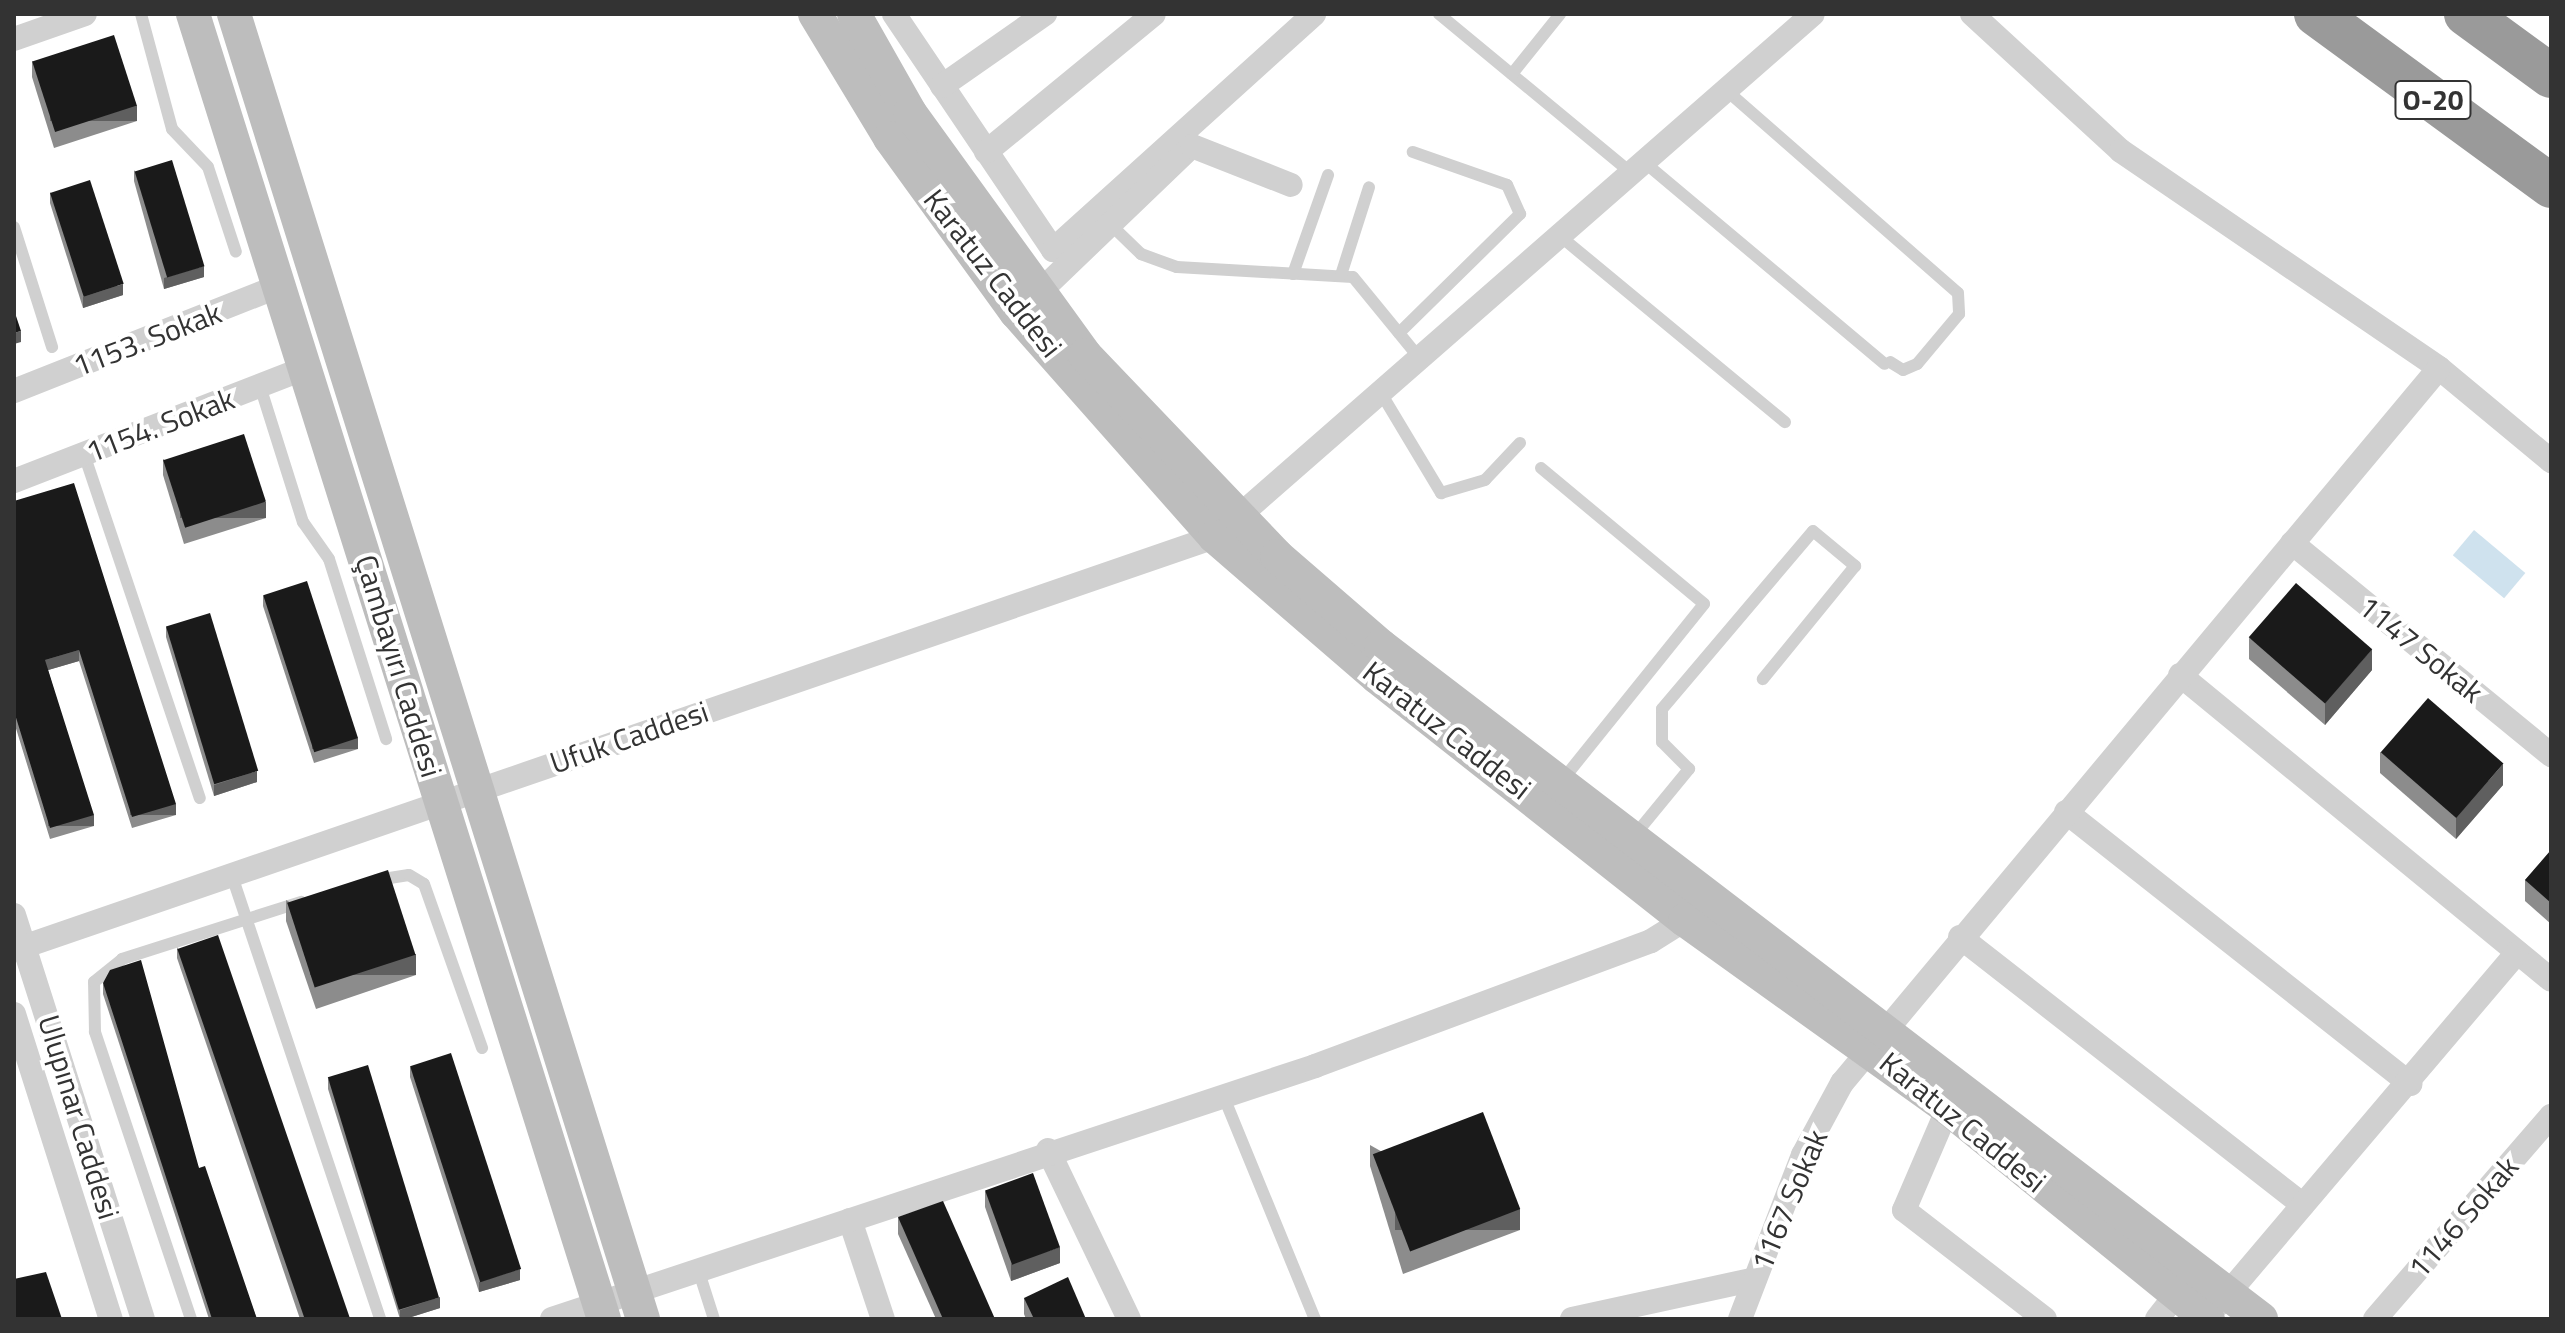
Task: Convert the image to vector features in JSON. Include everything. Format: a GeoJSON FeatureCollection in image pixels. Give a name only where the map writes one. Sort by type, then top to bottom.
{"type":"FeatureCollection","features":[{"type":"Feature","properties":{"kind":"highway","name":"O-20"},"geometry":{"type":"LineString","coordinates":[[2316,14],[2551,186]]}},
{"type":"Feature","properties":{"kind":"highway"},"geometry":{"type":"LineString","coordinates":[[2466,14],[2551,76]]}},
{"type":"Feature","properties":{"kind":"street"},"geometry":{"type":"LineString","coordinates":[[14,39],[85,14]]}},
{"type":"Feature","properties":{"kind":"street","name":"Çambayırı Caddesi"},"geometry":{"type":"LineString","coordinates":[[193,14],[601,1310]]}},
{"type":"Feature","properties":{"kind":"street","name":"Çambayırı Caddesi"},"geometry":{"type":"LineString","coordinates":[[234,14],[637,1304]]}},
{"type":"Feature","properties":{"kind":"street","name":"Karatuz Caddesi"},"geometry":{"type":"LineString","coordinates":[[815,14],[890,138],[1027,304],[1228,527],[1309,622],[1685,920],[1878,1040],[2214,1310]]}},
{"type":"Feature","properties":{"kind":"street"},"geometry":{"type":"LineString","coordinates":[[854,14],[910,113],[1027,304],[1192,146],[1291,185]]}},
{"type":"Feature","properties":{"kind":"street"},"geometry":{"type":"LineString","coordinates":[[894,14],[1053,250],[1314,14]]}},
{"type":"Feature","properties":{"kind":"street"},"geometry":{"type":"LineString","coordinates":[[942,86],[1045,14]]}},
{"type":"Feature","properties":{"kind":"street"},"geometry":{"type":"LineString","coordinates":[[986,152],[1154,14]]}},
{"type":"Feature","properties":{"kind":"street"},"geometry":{"type":"LineString","coordinates":[[1813,14],[1228,527],[1632,838],[1878,1040]]}},
{"type":"Feature","properties":{"kind":"street"},"geometry":{"type":"LineString","coordinates":[[1972,14],[2121,151],[2439,368],[2551,461]]}},
{"type":"Feature","properties":{"kind":"street","name":"1153. Sokak"},"geometry":{"type":"LineString","coordinates":[[14,391],[279,286]]}},
{"type":"Feature","properties":{"kind":"street","name":"1154. Sokak"},"geometry":{"type":"LineString","coordinates":[[14,481],[306,368]]}},
{"type":"Feature","properties":{"kind":"street","name":"1167 Sokak"},"geometry":{"type":"LineString","coordinates":[[1740,1319],[1803,1155],[1842,1083],[1960,937],[2439,368]]}},
{"type":"Feature","properties":{"kind":"street","name":"Ufuk Caddesi"},"geometry":{"type":"LineString","coordinates":[[20,948],[442,805],[475,789],[1228,527]]}},
{"type":"Feature","properties":{"kind":"street","name":"1147 Sokak"},"geometry":{"type":"LineString","coordinates":[[2292,543],[2551,755]]}},
{"type":"Feature","properties":{"kind":"street"},"geometry":{"type":"LineString","coordinates":[[2180,675],[2551,980]]}},
{"type":"Feature","properties":{"kind":"street"},"geometry":{"type":"LineString","coordinates":[[2066,812],[2410,1084]]}},
{"type":"Feature","properties":{"kind":"street","name":"Ulupınar Caddesi"},"geometry":{"type":"LineString","coordinates":[[14,915],[20,948],[143,1319]]}},
{"type":"Feature","properties":{"kind":"street"},"geometry":{"type":"LineString","coordinates":[[552,1319],[637,1304],[698,1268],[850,1220],[1048,1150],[1223,1095],[1651,941],[1685,920]]}},
{"type":"Feature","properties":{"kind":"street"},"geometry":{"type":"LineString","coordinates":[[1960,937],[2303,1205]]}},
{"type":"Feature","properties":{"kind":"street"},"geometry":{"type":"LineString","coordinates":[[2214,1310],[2410,1084],[2517,952]]}},
{"type":"Feature","properties":{"kind":"street","name":"Ulupınar Caddesi"},"geometry":{"type":"LineString","coordinates":[[14,1014],[111,1319]]}},
{"type":"Feature","properties":{"kind":"street","name":"Karatuz Caddesi"},"geometry":{"type":"LineString","coordinates":[[1878,1040],[1948,1108],[2167,1307],[2214,1310],[2261,1319]]}},
{"type":"Feature","properties":{"kind":"street"},"geometry":{"type":"LineString","coordinates":[[1948,1108],[1904,1210],[2045,1319]]}},
{"type":"Feature","properties":{"kind":"street","name":"1146 Sokak"},"geometry":{"type":"LineString","coordinates":[[2375,1319],[2551,1116]]}},
{"type":"Feature","properties":{"kind":"street"},"geometry":{"type":"LineString","coordinates":[[1048,1150],[1129,1319]]}},
{"type":"Feature","properties":{"kind":"street"},"geometry":{"type":"LineString","coordinates":[[850,1220],[883,1319]]}},
{"type":"Feature","properties":{"kind":"street"},"geometry":{"type":"LineString","coordinates":[[1572,1319],[1755,1279]]}},
{"type":"Feature","properties":{"kind":"lane"},"geometry":{"type":"LineString","coordinates":[[141,14],[172,129],[208,167],[236,252]]}},
{"type":"Feature","properties":{"kind":"lane"},"geometry":{"type":"LineString","coordinates":[[1439,14],[1512,74],[1888,363],[1903,370],[1917,364],[1959,314],[1958,293],[1726,90]]}},
{"type":"Feature","properties":{"kind":"lane"},"geometry":{"type":"LineString","coordinates":[[1512,74],[1560,14]]}},
{"type":"Feature","properties":{"kind":"lane"},"geometry":{"type":"LineString","coordinates":[[1399,333],[1520,214],[1507,185],[1413,152]]}},
{"type":"Feature","properties":{"kind":"lane"},"geometry":{"type":"LineString","coordinates":[[1293,274],[1328,175]]}},
{"type":"Feature","properties":{"kind":"lane"},"geometry":{"type":"LineString","coordinates":[[1341,275],[1369,187]]}},
{"type":"Feature","properties":{"kind":"lane"},"geometry":{"type":"LineString","coordinates":[[1109,223],[1133,248],[1165,264],[1224,275],[1341,275],[1363,282],[1420,359]]}},
{"type":"Feature","properties":{"kind":"lane"},"geometry":{"type":"LineString","coordinates":[[14,227],[52,347]]}},
{"type":"Feature","properties":{"kind":"lane"},"geometry":{"type":"LineString","coordinates":[[1560,236],[1785,422]]}},
{"type":"Feature","properties":{"kind":"lane"},"geometry":{"type":"LineString","coordinates":[[260,386],[303,522],[329,559],[386,739]]}},
{"type":"Feature","properties":{"kind":"lane"},"geometry":{"type":"LineString","coordinates":[[1381,393],[1441,493],[1485,480],[1520,443]]}},
{"type":"Feature","properties":{"kind":"lane"},"geometry":{"type":"LineString","coordinates":[[84,454],[200,798]]}},
{"type":"Feature","properties":{"kind":"lane"},"geometry":{"type":"LineString","coordinates":[[1541,468],[1704,604],[1560,783]]}},
{"type":"Feature","properties":{"kind":"lane"},"geometry":{"type":"LineString","coordinates":[[1632,838],[1689,769],[1662,742],[1662,709],[1813,531],[1855,566],[1763,679]]}},
{"type":"Feature","properties":{"kind":"lane"},"geometry":{"type":"LineString","coordinates":[[359,885],[409,875],[424,884],[482,1048]]}},
{"type":"Feature","properties":{"kind":"lane"},"geometry":{"type":"LineString","coordinates":[[232,876],[380,1319]]}},
{"type":"Feature","properties":{"kind":"lane"},"geometry":{"type":"LineString","coordinates":[[191,1319],[89,1002],[107,966],[315,898]]}},
{"type":"Feature","properties":{"kind":"lane"},"geometry":{"type":"LineString","coordinates":[[1223,1095],[1315,1319]]}},
{"type":"Feature","properties":{"kind":"lane"},"geometry":{"type":"LineString","coordinates":[[698,1268],[714,1319]]}},
{"type":"Feature","properties":{"kind":"water"},"geometry":{"type":"Polygon","coordinates":[[[2474,530],[2525,573],[2504,598],[2453,555],[2474,530]]]}},
{"type":"Feature","properties":{"kind":"building"},"geometry":{"type":"Polygon","coordinates":[[[114,35],[137,105],[55,132],[32,62],[114,35]]]}},
{"type":"Feature","properties":{"kind":"building"},"geometry":{"type":"Polygon","coordinates":[[[172,160],[204,266],[167,278],[135,171],[172,160]]]}},
{"type":"Feature","properties":{"kind":"building"},"geometry":{"type":"Polygon","coordinates":[[[90,180],[124,284],[84,297],[50,193],[90,180]]]}},
{"type":"Feature","properties":{"kind":"building"},"geometry":{"type":"Polygon","coordinates":[[[14,310],[21,331],[14,333],[14,310]]]}},
{"type":"Feature","properties":{"kind":"building"},"geometry":{"type":"Polygon","coordinates":[[[244,434],[266,502],[185,528],[163,460],[244,434]]]}},
{"type":"Feature","properties":{"kind":"building"},"geometry":{"type":"Polygon","coordinates":[[[74,483],[176,804],[132,817],[79,650],[45,660],[94,815],[50,828],[14,711],[14,501],[74,483]]]}},
{"type":"Feature","properties":{"kind":"building"},"geometry":{"type":"Polygon","coordinates":[[[307,581],[358,738],[314,752],[263,595],[307,581]]]}},
{"type":"Feature","properties":{"kind":"building"},"geometry":{"type":"Polygon","coordinates":[[[2296,583],[2372,649],[2325,704],[2249,637],[2296,583]]]}},
{"type":"Feature","properties":{"kind":"building"},"geometry":{"type":"Polygon","coordinates":[[[210,613],[258,771],[214,784],[166,626],[210,613]]]}},
{"type":"Feature","properties":{"kind":"building"},"geometry":{"type":"Polygon","coordinates":[[[2428,698],[2503,764],[2456,818],[2381,752],[2428,698]]]}},
{"type":"Feature","properties":{"kind":"building"},"geometry":{"type":"Polygon","coordinates":[[[2551,850],[2551,903],[2525,880],[2551,850]]]}},
{"type":"Feature","properties":{"kind":"building"},"geometry":{"type":"Polygon","coordinates":[[[388,870],[416,955],[315,987],[287,903],[388,870]]]}},
{"type":"Feature","properties":{"kind":"building"},"geometry":{"type":"Polygon","coordinates":[[[218,935],[350,1319],[305,1319],[177,949],[218,935]]]}},
{"type":"Feature","properties":{"kind":"building"},"geometry":{"type":"Polygon","coordinates":[[[141,960],[199,1168],[205,1166],[257,1319],[212,1319],[103,983],[110,970],[141,960]]]}},
{"type":"Feature","properties":{"kind":"building"},"geometry":{"type":"Polygon","coordinates":[[[451,1053],[521,1269],[480,1282],[410,1066],[451,1053]]]}},
{"type":"Feature","properties":{"kind":"building"},"geometry":{"type":"Polygon","coordinates":[[[368,1065],[439,1297],[399,1310],[328,1077],[368,1065]]]}},
{"type":"Feature","properties":{"kind":"building"},"geometry":{"type":"Polygon","coordinates":[[[1483,1112],[1520,1209],[1410,1251],[1373,1154],[1483,1112]]]}},
{"type":"Feature","properties":{"kind":"building"},"geometry":{"type":"Polygon","coordinates":[[[1033,1173],[1060,1247],[1012,1265],[985,1190],[1033,1173]]]}},
{"type":"Feature","properties":{"kind":"building"},"geometry":{"type":"Polygon","coordinates":[[[943,1201],[995,1319],[943,1319],[898,1217],[943,1201]]]}},
{"type":"Feature","properties":{"kind":"building"},"geometry":{"type":"Polygon","coordinates":[[[46,1272],[62,1319],[14,1319],[14,1279],[46,1272]]]}},
{"type":"Feature","properties":{"kind":"building"},"geometry":{"type":"Polygon","coordinates":[[[1068,1277],[1086,1319],[1034,1319],[1024,1298],[1068,1277]]]}}]}
